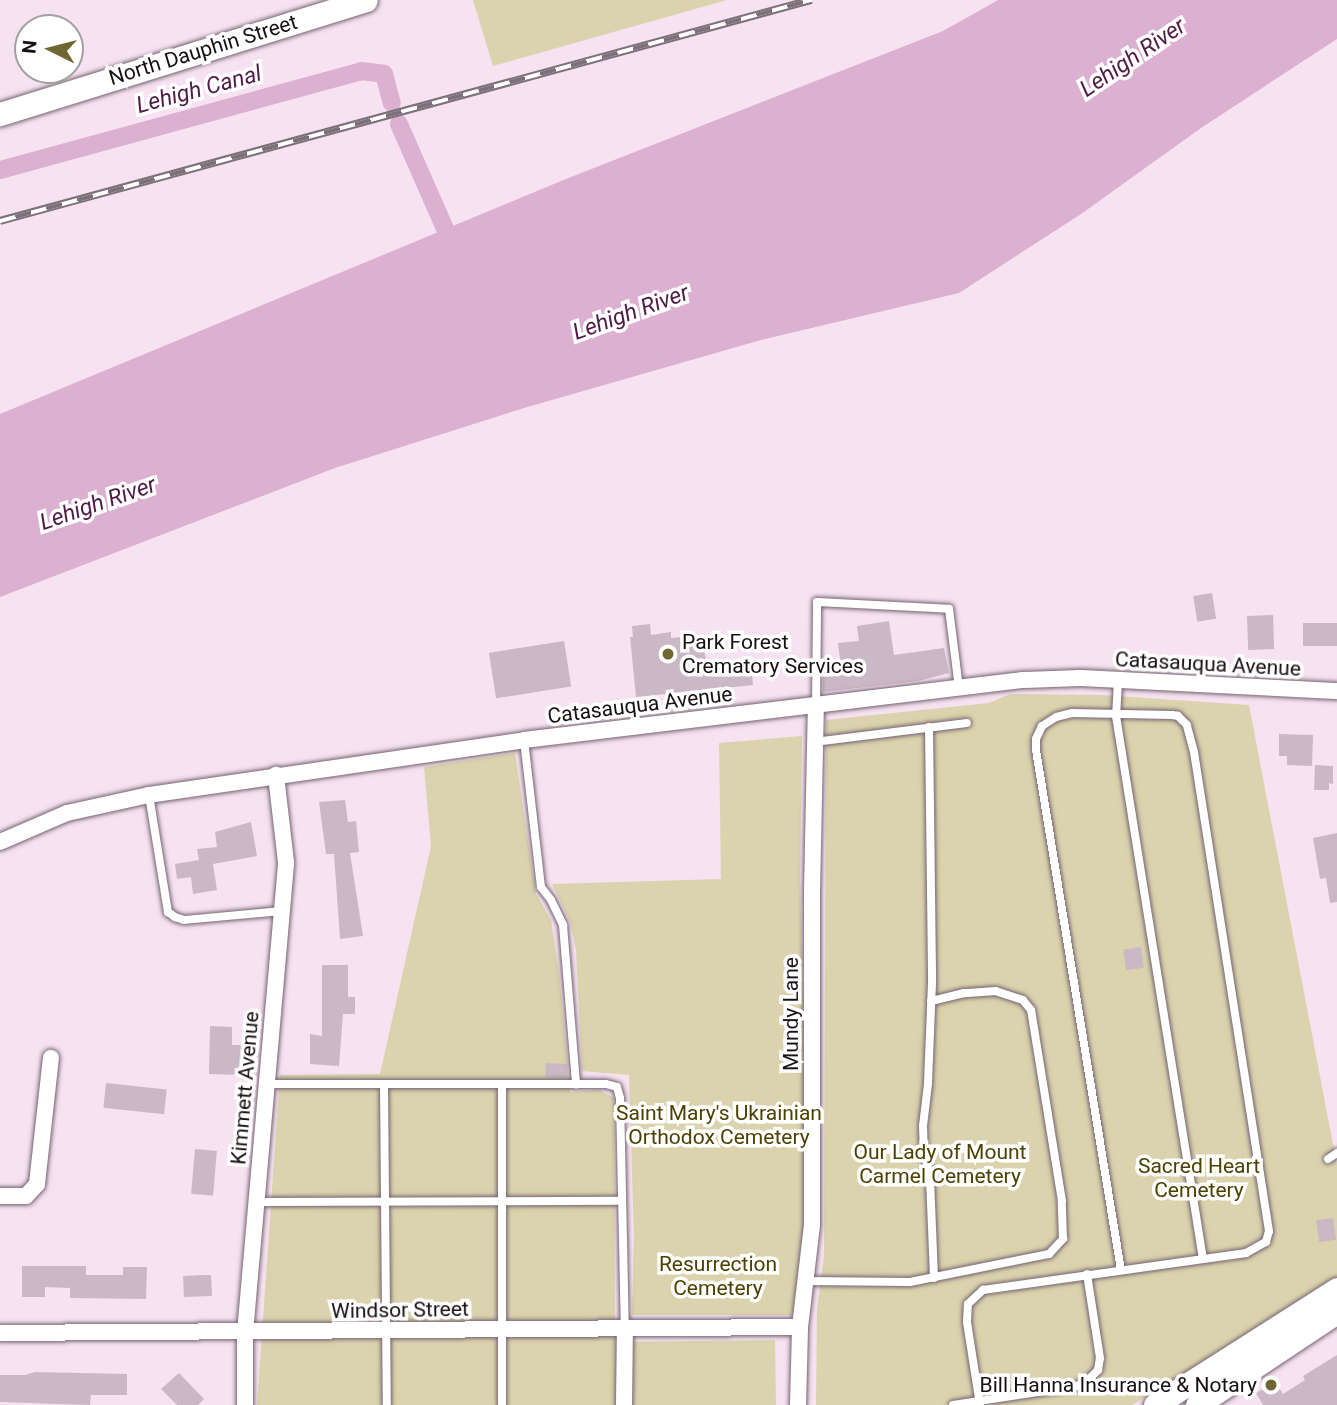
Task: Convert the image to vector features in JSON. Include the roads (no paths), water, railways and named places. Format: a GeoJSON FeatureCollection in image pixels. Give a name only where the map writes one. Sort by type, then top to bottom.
{"type":"FeatureCollection","features":[{"type":"Feature","properties":{"kind":"main road","name":"North Dauphin Street"},"geometry":{"type":"LineString","coordinates":[[0,114],[366,0]]}},
{"type":"Feature","properties":{"kind":"main road"},"geometry":{"type":"LineString","coordinates":[[1155,1405],[1337,1289]]}},
{"type":"Feature","properties":{"kind":"main road"},"geometry":{"type":"LineString","coordinates":[[1197,1405],[1224,1397],[1337,1311]]}},
{"type":"Feature","properties":{"kind":"street","name":"Catasauqua Avenue"},"geometry":{"type":"LineString","coordinates":[[0,842],[67,813],[149,795],[524,740],[1023,680],[1118,680],[1337,691]]}},
{"type":"Feature","properties":{"kind":"street","name":"Mundy Lane"},"geometry":{"type":"LineString","coordinates":[[799,1405],[800,1327],[812,1225],[813,742],[816,706]]}},
{"type":"Feature","properties":{"kind":"street","name":"Kimmett Avenue"},"geometry":{"type":"LineString","coordinates":[[245,1405],[245,1333],[286,863],[276,775]]}},
{"type":"Feature","properties":{"kind":"street"},"geometry":{"type":"LineString","coordinates":[[0,1196],[26,1196],[37,1184],[51,1058]]}},
{"type":"Feature","properties":{"kind":"street","name":"Windsor Street"},"geometry":{"type":"LineString","coordinates":[[0,1333],[800,1327]]}},
{"type":"Feature","properties":{"kind":"street"},"geometry":{"type":"LineString","coordinates":[[624,1405],[625,1328]]}},
{"type":"Feature","properties":{"kind":"lane"},"geometry":{"type":"LineString","coordinates":[[816,706],[817,602],[949,609],[959,688]]}},
{"type":"Feature","properties":{"kind":"lane"},"geometry":{"type":"LineString","coordinates":[[1118,680],[1116,716],[1203,1259]]}},
{"type":"Feature","properties":{"kind":"lane"},"geometry":{"type":"LineString","coordinates":[[979,1403],[967,1322],[968,1304],[973,1296],[984,1290],[1246,1253],[1266,1242],[1269,1231],[1194,752],[1187,725],[1178,716],[1072,713],[1056,717],[1042,726],[1036,739],[1036,750],[1121,1270]]}},
{"type":"Feature","properties":{"kind":"lane"},"geometry":{"type":"LineString","coordinates":[[813,742],[967,723]]}},
{"type":"Feature","properties":{"kind":"lane"},"geometry":{"type":"LineString","coordinates":[[929,727],[931,1001],[928,1084],[923,1126],[924,1151],[930,1178],[934,1278]]}},
{"type":"Feature","properties":{"kind":"lane"},"geometry":{"type":"LineString","coordinates":[[524,740],[541,887],[551,900],[563,925],[576,1084]]}},
{"type":"Feature","properties":{"kind":"lane"},"geometry":{"type":"LineString","coordinates":[[149,795],[168,912],[184,920],[281,911]]}},
{"type":"Feature","properties":{"kind":"lane"},"geometry":{"type":"LineString","coordinates":[[806,1281],[885,1284],[934,1278],[1049,1254],[1060,1244],[1065,1232],[1031,1010],[1023,1000],[996,991],[964,993],[931,1001]]}},
{"type":"Feature","properties":{"kind":"lane"},"geometry":{"type":"LineString","coordinates":[[266,1084],[606,1084],[617,1087],[620,1098],[625,1328]]}},
{"type":"Feature","properties":{"kind":"lane"},"geometry":{"type":"LineString","coordinates":[[384,1084],[387,1405]]}},
{"type":"Feature","properties":{"kind":"lane"},"geometry":{"type":"LineString","coordinates":[[502,1084],[502,1405]]}},
{"type":"Feature","properties":{"kind":"lane"},"geometry":{"type":"LineString","coordinates":[[1328,1159],[1337,1153]]}},
{"type":"Feature","properties":{"kind":"lane"},"geometry":{"type":"LineString","coordinates":[[256,1202],[622,1201]]}},
{"type":"Feature","properties":{"kind":"lane"},"geometry":{"type":"LineString","coordinates":[[953,1405],[1077,1386],[1098,1370],[1100,1358],[1087,1274]]}},
{"type":"Feature","properties":{"kind":"water","name":"Lehigh River"},"geometry":{"type":"Polygon","coordinates":[[[998,0],[1337,0],[1337,39],[1201,128],[1081,214],[959,293],[761,340],[524,408],[335,468],[0,597],[0,414],[566,179],[943,31],[998,0]]]}},
{"type":"Feature","properties":{"kind":"waterway","name":"Lehigh Canal"},"geometry":{"type":"LineString","coordinates":[[0,170],[361,71],[384,74],[392,103]]}},
{"type":"Feature","properties":{"kind":"waterway","name":"Lehigh Canal"},"geometry":{"type":"LineString","coordinates":[[399,124],[454,249]]}},
{"type":"Feature","properties":{"kind":"railway"},"geometry":{"type":"LineString","coordinates":[[0,221],[811,0]]}},
{"type":"Feature","properties":{"kind":"place","name":"Park Forest Crematory Services"},"geometry":{"type":"Point","coordinates":[668,654]}},
{"type":"Feature","properties":{"kind":"place","name":"Bill Hanna Insurance & Notary"},"geometry":{"type":"Point","coordinates":[1271,1385]}},
{"type":"Feature","properties":{"kind":"park label","name":"Saint Mary's Ukrainian Orthodox Cemetery"},"geometry":{"type":"Point","coordinates":[719,1125]}},
{"type":"Feature","properties":{"kind":"park label","name":"Our Lady of Mount Carmel Cemetery"},"geometry":{"type":"Point","coordinates":[940,1164]}},
{"type":"Feature","properties":{"kind":"park label","name":"Sacred Heart Cemetery"},"geometry":{"type":"Point","coordinates":[1199,1178]}},
{"type":"Feature","properties":{"kind":"park label","name":"Resurrection Cemetery"},"geometry":{"type":"Point","coordinates":[718,1276]}}]}
